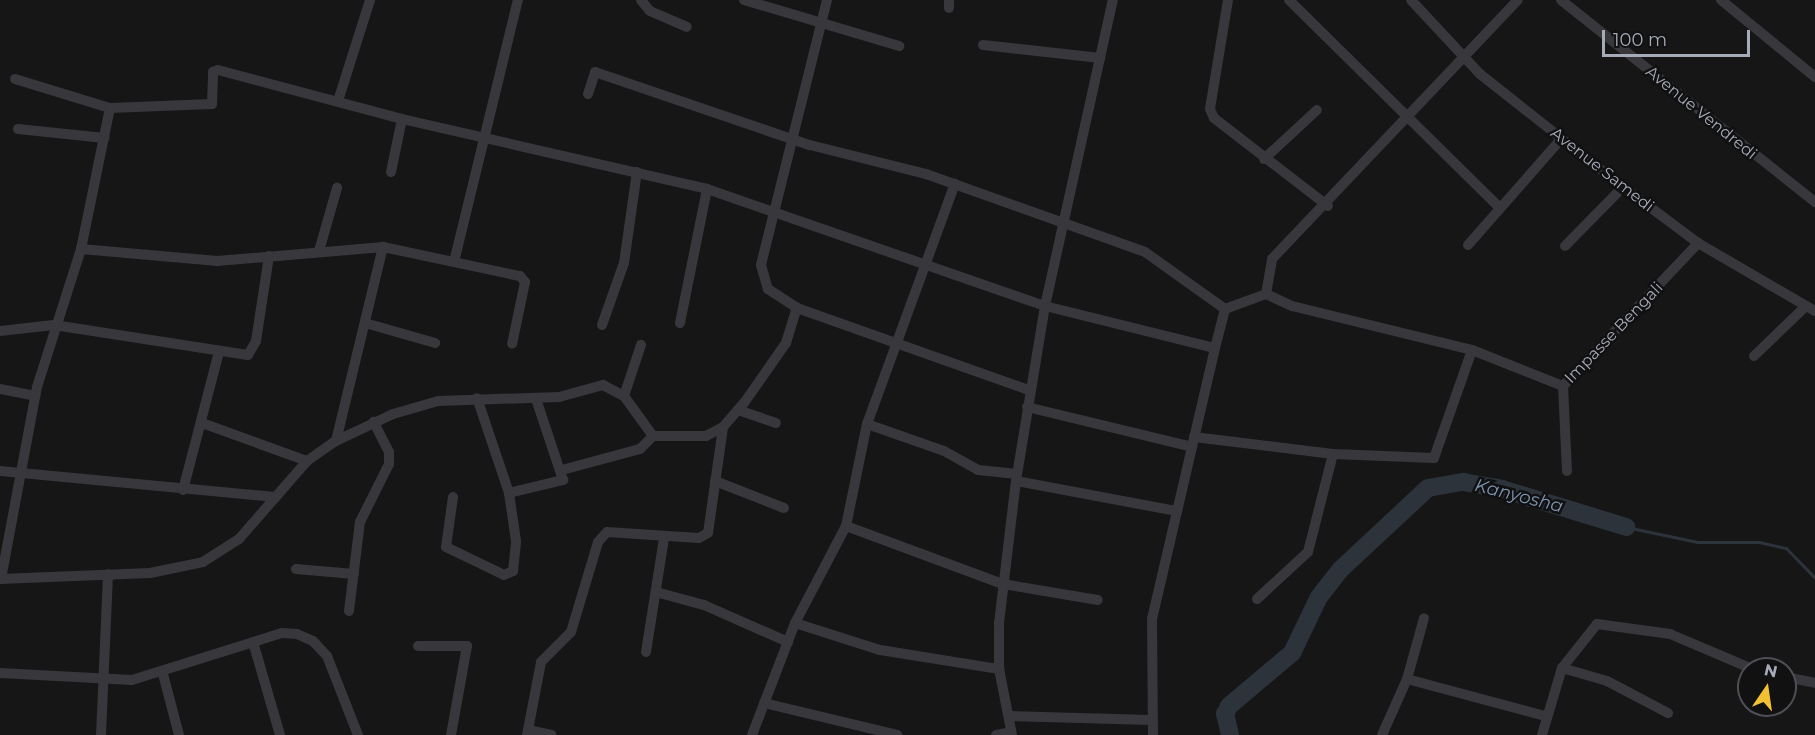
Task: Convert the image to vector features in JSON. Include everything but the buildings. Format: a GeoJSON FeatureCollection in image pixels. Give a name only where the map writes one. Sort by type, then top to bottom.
{"type":"FeatureCollection","features":[{"type":"Feature","properties":{"kind":"street"},"geometry":{"type":"LineString","coordinates":[[338,101],[370,0]]}},
{"type":"Feature","properties":{"kind":"street"},"geometry":{"type":"LineString","coordinates":[[454,262],[518,0]]}},
{"type":"Feature","properties":{"kind":"street"},"geometry":{"type":"LineString","coordinates":[[641,0],[651,11],[687,27]]}},
{"type":"Feature","properties":{"kind":"street"},"geometry":{"type":"LineString","coordinates":[[744,0],[818,24],[899,46]]}},
{"type":"Feature","properties":{"kind":"street"},"geometry":{"type":"LineString","coordinates":[[827,0],[818,24],[789,136],[762,277],[777,299],[797,308],[1029,390]]}},
{"type":"Feature","properties":{"kind":"street"},"geometry":{"type":"LineString","coordinates":[[996,735],[1011,734],[999,669],[1003,584],[1029,390],[1045,306],[1113,0]]}},
{"type":"Feature","properties":{"kind":"street"},"geometry":{"type":"LineString","coordinates":[[1228,0],[1210,109],[1219,123],[1328,206]]}},
{"type":"Feature","properties":{"kind":"street"},"geometry":{"type":"LineString","coordinates":[[1289,0],[1408,114],[1499,207]]}},
{"type":"Feature","properties":{"kind":"street","name":"Avenue Samedi"},"geometry":{"type":"LineString","coordinates":[[1412,0],[1463,58],[1623,187],[1698,243],[1811,308]]}},
{"type":"Feature","properties":{"kind":"street"},"geometry":{"type":"LineString","coordinates":[[1266,294],[1272,259],[1328,206],[1408,114],[1518,0]]}},
{"type":"Feature","properties":{"kind":"street","name":"Avenue Vendredi"},"geometry":{"type":"LineString","coordinates":[[1562,0],[1815,202]]}},
{"type":"Feature","properties":{"kind":"street"},"geometry":{"type":"LineString","coordinates":[[1721,0],[1815,76]]}},
{"type":"Feature","properties":{"kind":"street"},"geometry":{"type":"LineString","coordinates":[[983,45],[1100,58]]}},
{"type":"Feature","properties":{"kind":"street"},"geometry":{"type":"LineString","coordinates":[[15,79],[110,108],[212,104],[213,72],[218,70],[402,119],[706,189],[774,209],[1045,306],[1215,348]]}},
{"type":"Feature","properties":{"kind":"street"},"geometry":{"type":"LineString","coordinates":[[588,94],[595,72],[789,136],[955,184],[1145,252],[1225,309]]}},
{"type":"Feature","properties":{"kind":"street"},"geometry":{"type":"LineString","coordinates":[[110,108],[81,249],[54,325],[34,396],[17,475],[0,579],[181,570],[203,562],[239,538],[307,461],[336,441],[374,422],[438,401],[477,398],[536,399],[603,385],[624,396],[653,436],[688,440],[723,427],[738,411],[786,343],[797,308]]}},
{"type":"Feature","properties":{"kind":"street"},"geometry":{"type":"LineString","coordinates":[[1264,159],[1317,110]]}},
{"type":"Feature","properties":{"kind":"street"},"geometry":{"type":"LineString","coordinates":[[391,172],[402,119]]}},
{"type":"Feature","properties":{"kind":"street"},"geometry":{"type":"LineString","coordinates":[[18,129],[105,138]]}},
{"type":"Feature","properties":{"kind":"street"},"geometry":{"type":"LineString","coordinates":[[1468,245],[1561,139]]}},
{"type":"Feature","properties":{"kind":"street"},"geometry":{"type":"LineString","coordinates":[[602,325],[624,263],[637,172]]}},
{"type":"Feature","properties":{"kind":"street"},"geometry":{"type":"LineString","coordinates":[[752,735],[795,623],[846,526],[867,424],[955,184]]}},
{"type":"Feature","properties":{"kind":"street"},"geometry":{"type":"LineString","coordinates":[[1565,246],[1623,187]]}},
{"type":"Feature","properties":{"kind":"street"},"geometry":{"type":"LineString","coordinates":[[319,251],[337,188]]}},
{"type":"Feature","properties":{"kind":"street"},"geometry":{"type":"LineString","coordinates":[[680,323],[706,189]]}},
{"type":"Feature","properties":{"kind":"street","name":"Impasse Bengali"},"geometry":{"type":"LineString","coordinates":[[1568,471],[1563,386],[1698,243]]}},
{"type":"Feature","properties":{"kind":"street"},"geometry":{"type":"LineString","coordinates":[[81,249],[217,261],[383,247],[454,262],[524,278],[512,344]]}},
{"type":"Feature","properties":{"kind":"street"},"geometry":{"type":"LineString","coordinates":[[336,441],[383,247]]}},
{"type":"Feature","properties":{"kind":"street"},"geometry":{"type":"LineString","coordinates":[[0,330],[54,325],[248,355],[254,350],[269,256]]}},
{"type":"Feature","properties":{"kind":"street"},"geometry":{"type":"LineString","coordinates":[[1225,309],[1266,294],[1292,306],[1472,350],[1563,386]]}},
{"type":"Feature","properties":{"kind":"street"},"geometry":{"type":"LineString","coordinates":[[1754,356],[1811,308]]}},
{"type":"Feature","properties":{"kind":"street"},"geometry":{"type":"LineString","coordinates":[[1154,735],[1152,619],[1225,309]]}},
{"type":"Feature","properties":{"kind":"street"},"geometry":{"type":"LineString","coordinates":[[365,323],[435,343]]}},
{"type":"Feature","properties":{"kind":"street"},"geometry":{"type":"LineString","coordinates":[[624,396],[641,345]]}},
{"type":"Feature","properties":{"kind":"street"},"geometry":{"type":"LineString","coordinates":[[1027,407],[1193,442],[1334,454],[1434,458],[1472,350]]}},
{"type":"Feature","properties":{"kind":"street"},"geometry":{"type":"LineString","coordinates":[[183,490],[219,352]]}},
{"type":"Feature","properties":{"kind":"street"},"geometry":{"type":"LineString","coordinates":[[0,389],[34,396]]}},
{"type":"Feature","properties":{"kind":"street"},"geometry":{"type":"LineString","coordinates":[[453,497],[446,548],[504,575],[515,568],[509,493],[477,398]]}},
{"type":"Feature","properties":{"kind":"street"},"geometry":{"type":"LineString","coordinates":[[509,493],[562,484],[562,470],[536,399]]}},
{"type":"Feature","properties":{"kind":"street"},"geometry":{"type":"LineString","coordinates":[[738,411],[776,423]]}},
{"type":"Feature","properties":{"kind":"street"},"geometry":{"type":"LineString","coordinates":[[349,611],[364,507],[389,464],[389,452],[374,422]]}},
{"type":"Feature","properties":{"kind":"street"},"geometry":{"type":"LineString","coordinates":[[202,423],[307,461]]}},
{"type":"Feature","properties":{"kind":"street"},"geometry":{"type":"LineString","coordinates":[[867,424],[944,451],[978,470],[1178,511]]}},
{"type":"Feature","properties":{"kind":"street"},"geometry":{"type":"LineString","coordinates":[[551,735],[528,733],[541,662],[571,632],[598,542],[607,532],[664,537],[705,537],[723,427]]}},
{"type":"Feature","properties":{"kind":"street"},"geometry":{"type":"LineString","coordinates":[[562,470],[640,449],[653,436]]}},
{"type":"Feature","properties":{"kind":"street"},"geometry":{"type":"LineString","coordinates":[[1257,599],[1308,552],[1334,454]]}},
{"type":"Feature","properties":{"kind":"street"},"geometry":{"type":"LineString","coordinates":[[0,471],[17,475],[276,497]]}},
{"type":"Feature","properties":{"kind":"street"},"geometry":{"type":"LineString","coordinates":[[715,480],[784,508]]}},
{"type":"Feature","properties":{"kind":"street"},"geometry":{"type":"LineString","coordinates":[[846,526],[1003,584],[1098,600]]}},
{"type":"Feature","properties":{"kind":"street"},"geometry":{"type":"LineString","coordinates":[[646,652],[664,537]]}},
{"type":"Feature","properties":{"kind":"street"},"geometry":{"type":"LineString","coordinates":[[297,570],[354,574]]}},
{"type":"Feature","properties":{"kind":"street"},"geometry":{"type":"LineString","coordinates":[[101,735],[108,574]]}},
{"type":"Feature","properties":{"kind":"street"},"geometry":{"type":"LineString","coordinates":[[656,592],[704,605],[788,642]]}},
{"type":"Feature","properties":{"kind":"street"},"geometry":{"type":"LineString","coordinates":[[1382,735],[1407,679],[1424,618]]}},
{"type":"Feature","properties":{"kind":"street"},"geometry":{"type":"LineString","coordinates":[[1542,735],[1545,716],[1562,668],[1586,631],[1608,622],[1679,636],[1737,662]]}},
{"type":"Feature","properties":{"kind":"street"},"geometry":{"type":"LineString","coordinates":[[795,623],[880,650],[999,669]]}},
{"type":"Feature","properties":{"kind":"street"},"geometry":{"type":"LineString","coordinates":[[0,673],[105,681],[163,674],[282,633],[313,641],[327,656],[358,735]]}},
{"type":"Feature","properties":{"kind":"street"},"geometry":{"type":"LineString","coordinates":[[253,642],[280,735]]}},
{"type":"Feature","properties":{"kind":"street"},"geometry":{"type":"LineString","coordinates":[[418,646],[467,646],[451,735]]}},
{"type":"Feature","properties":{"kind":"street"},"geometry":{"type":"LineString","coordinates":[[1562,668],[1607,681],[1668,713]]}},
{"type":"Feature","properties":{"kind":"street"},"geometry":{"type":"LineString","coordinates":[[163,674],[179,735]]}},
{"type":"Feature","properties":{"kind":"street"},"geometry":{"type":"LineString","coordinates":[[1407,679],[1545,716]]}},
{"type":"Feature","properties":{"kind":"street"},"geometry":{"type":"LineString","coordinates":[[1797,679],[1815,683]]}},
{"type":"Feature","properties":{"kind":"street"},"geometry":{"type":"LineString","coordinates":[[764,702],[897,735]]}},
{"type":"Feature","properties":{"kind":"street"},"geometry":{"type":"LineString","coordinates":[[1009,716],[1152,720]]}},
{"type":"Feature","properties":{"kind":"waterway","name":"Kanyosha"},"geometry":{"type":"LineString","coordinates":[[1230,735],[1225,714],[1229,706],[1292,653],[1319,597],[1340,570],[1428,488],[1463,482],[1502,489],[1626,527]]}},
{"type":"Feature","properties":{"kind":"waterway","name":"Kanyosha"},"geometry":{"type":"LineString","coordinates":[[1626,527],[1697,542],[1759,542],[1786,548],[1815,578]]}}]}
